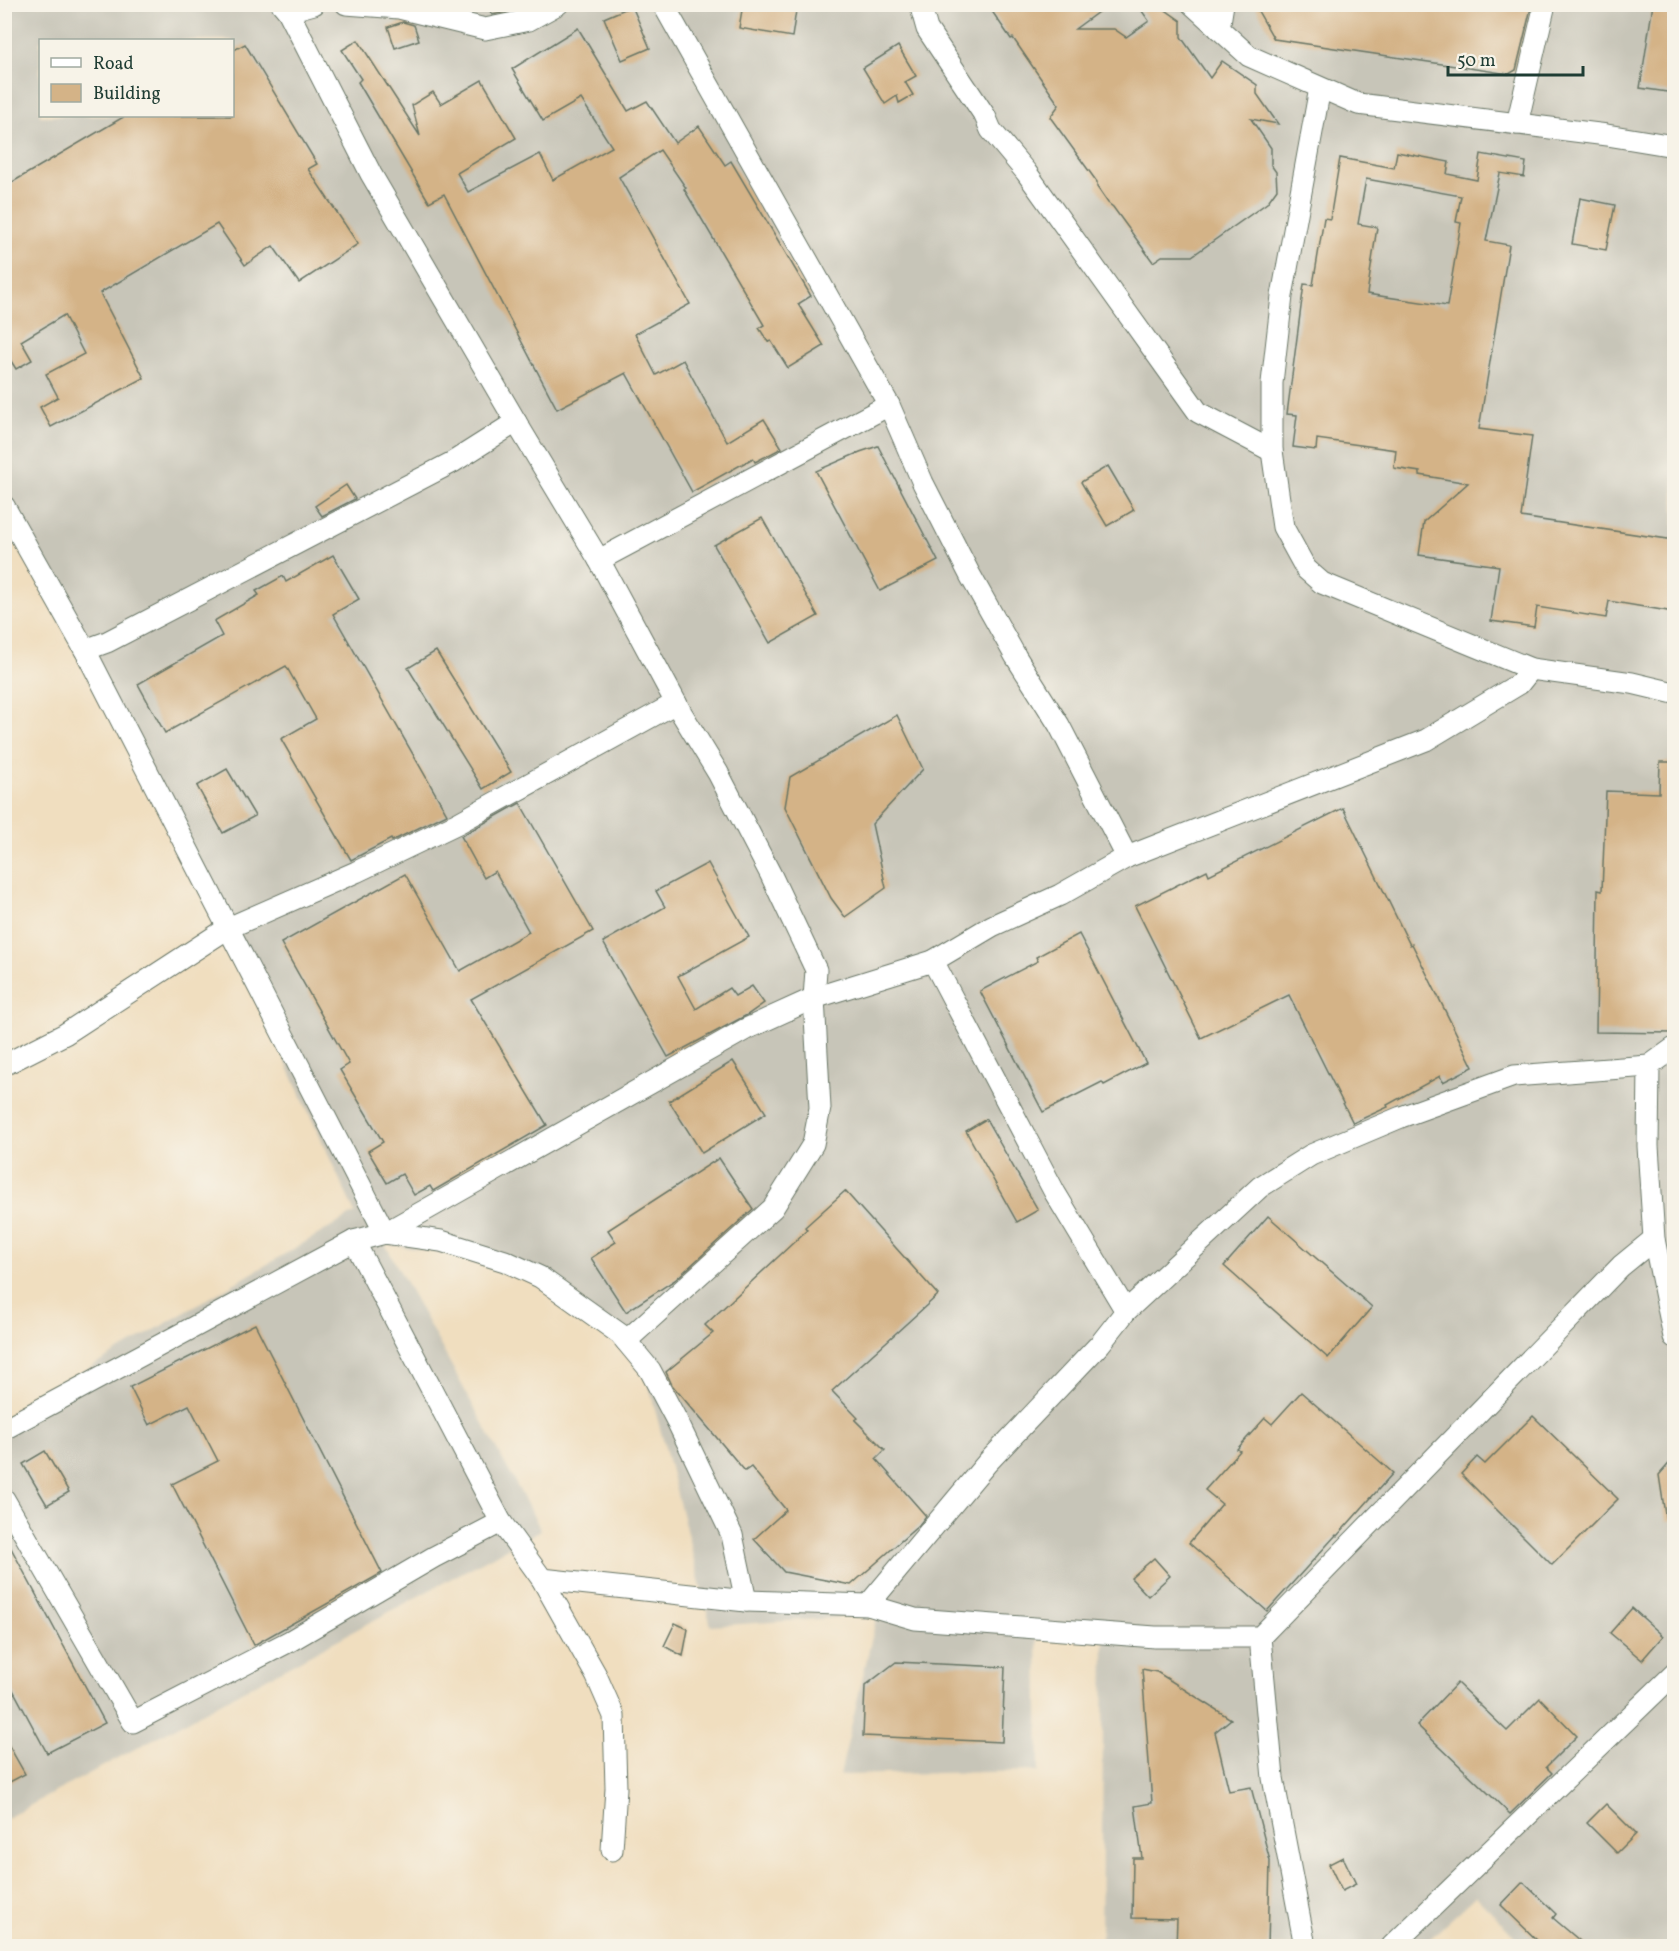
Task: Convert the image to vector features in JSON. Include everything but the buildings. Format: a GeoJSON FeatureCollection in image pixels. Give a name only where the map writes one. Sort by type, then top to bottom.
{"type":"FeatureCollection","features":[{"type":"Feature","properties":{"kind":"street"},"geometry":{"type":"LineString","coordinates":[[314,4],[285,8],[371,174],[599,560],[676,703],[718,773],[771,875],[816,970],[814,998],[820,1108],[813,1144],[773,1208],[626,1341]]}},
{"type":"Feature","properties":{"kind":"street"},"geometry":{"type":"LineString","coordinates":[[346,4],[399,8],[485,29],[530,20],[558,4]]}},
{"type":"Feature","properties":{"kind":"street"},"geometry":{"type":"LineString","coordinates":[[663,4],[889,405],[923,483],[970,576],[1016,657],[1059,725],[1127,857]]}},
{"type":"Feature","properties":{"kind":"street"},"geometry":{"type":"LineString","coordinates":[[920,4],[927,29],[985,116],[991,129],[1026,172],[1198,412],[1272,451]]}},
{"type":"Feature","properties":{"kind":"street"},"geometry":{"type":"LineString","coordinates":[[1192,4],[1249,56],[1358,104],[1607,135],[1674,146]]}},
{"type":"Feature","properties":{"kind":"street"},"geometry":{"type":"LineString","coordinates":[[1219,29],[1223,4]]}},
{"type":"Feature","properties":{"kind":"street"},"geometry":{"type":"LineString","coordinates":[[1516,124],[1545,4]]}},
{"type":"Feature","properties":{"kind":"street"},"geometry":{"type":"LineString","coordinates":[[1320,88],[1282,296],[1272,383],[1272,451],[1283,527],[1306,568],[1322,583],[1531,669],[1632,683],[1674,693]]}},
{"type":"Feature","properties":{"kind":"street"},"geometry":{"type":"LineString","coordinates":[[599,560],[889,405]]}},
{"type":"Feature","properties":{"kind":"street"},"geometry":{"type":"LineString","coordinates":[[85,650],[107,642],[453,462],[516,422]]}},
{"type":"Feature","properties":{"kind":"street"},"geometry":{"type":"LineString","coordinates":[[4,506],[85,650],[385,1233]]}},
{"type":"Feature","properties":{"kind":"street"},"geometry":{"type":"LineString","coordinates":[[4,1429],[354,1241],[385,1233],[746,1029],[814,998],[933,961],[992,926],[1060,895],[1127,857],[1426,740],[1519,684],[1531,669]]}},
{"type":"Feature","properties":{"kind":"street"},"geometry":{"type":"LineString","coordinates":[[4,1065],[65,1034],[228,928],[356,872],[458,823],[676,703]]}},
{"type":"Feature","properties":{"kind":"street"},"geometry":{"type":"LineString","coordinates":[[933,961],[1055,1193],[1126,1311]]}},
{"type":"Feature","properties":{"kind":"street"},"geometry":{"type":"LineString","coordinates":[[868,1605],[987,1463],[1100,1344],[1126,1311],[1260,1186],[1311,1155],[1401,1117],[1514,1076],[1649,1066],[1674,1048]]}},
{"type":"Feature","properties":{"kind":"street"},"geometry":{"type":"LineString","coordinates":[[1649,1066],[1648,1146],[1654,1239],[1674,1337]]}},
{"type":"Feature","properties":{"kind":"street"},"geometry":{"type":"LineString","coordinates":[[385,1233],[441,1240],[505,1261],[540,1277],[620,1334],[650,1370],[732,1535],[746,1601]]}},
{"type":"Feature","properties":{"kind":"street"},"geometry":{"type":"LineString","coordinates":[[542,1579],[746,1601],[868,1605],[915,1619],[1155,1637],[1260,1636],[1621,1266],[1654,1239]]}},
{"type":"Feature","properties":{"kind":"street"},"geometry":{"type":"LineString","coordinates":[[354,1241],[501,1522],[542,1579],[596,1675],[614,1716],[616,1788],[612,1850]]}},
{"type":"Feature","properties":{"kind":"street"},"geometry":{"type":"LineString","coordinates":[[4,1499],[133,1722],[290,1641],[434,1557],[501,1522]]}},
{"type":"Feature","properties":{"kind":"street"},"geometry":{"type":"LineString","coordinates":[[1260,1636],[1273,1778],[1305,1947]]}},
{"type":"Feature","properties":{"kind":"street"},"geometry":{"type":"LineString","coordinates":[[1392,1947],[1674,1674]]}},
{"type":"Feature","properties":{"kind":"shaded area"},"geometry":{"type":"Polygon","coordinates":[[[5,5],[1674,5],[1674,1946],[1525,1946],[1476,1896],[1422,1946],[1101,1946],[1104,1635],[1037,1636],[1039,1771],[840,1775],[877,1615],[711,1626],[638,1343],[508,1264],[385,1244],[541,1530],[5,1819],[4,1418],[355,1213],[246,976],[5,508],[5,5]]]}}]}
